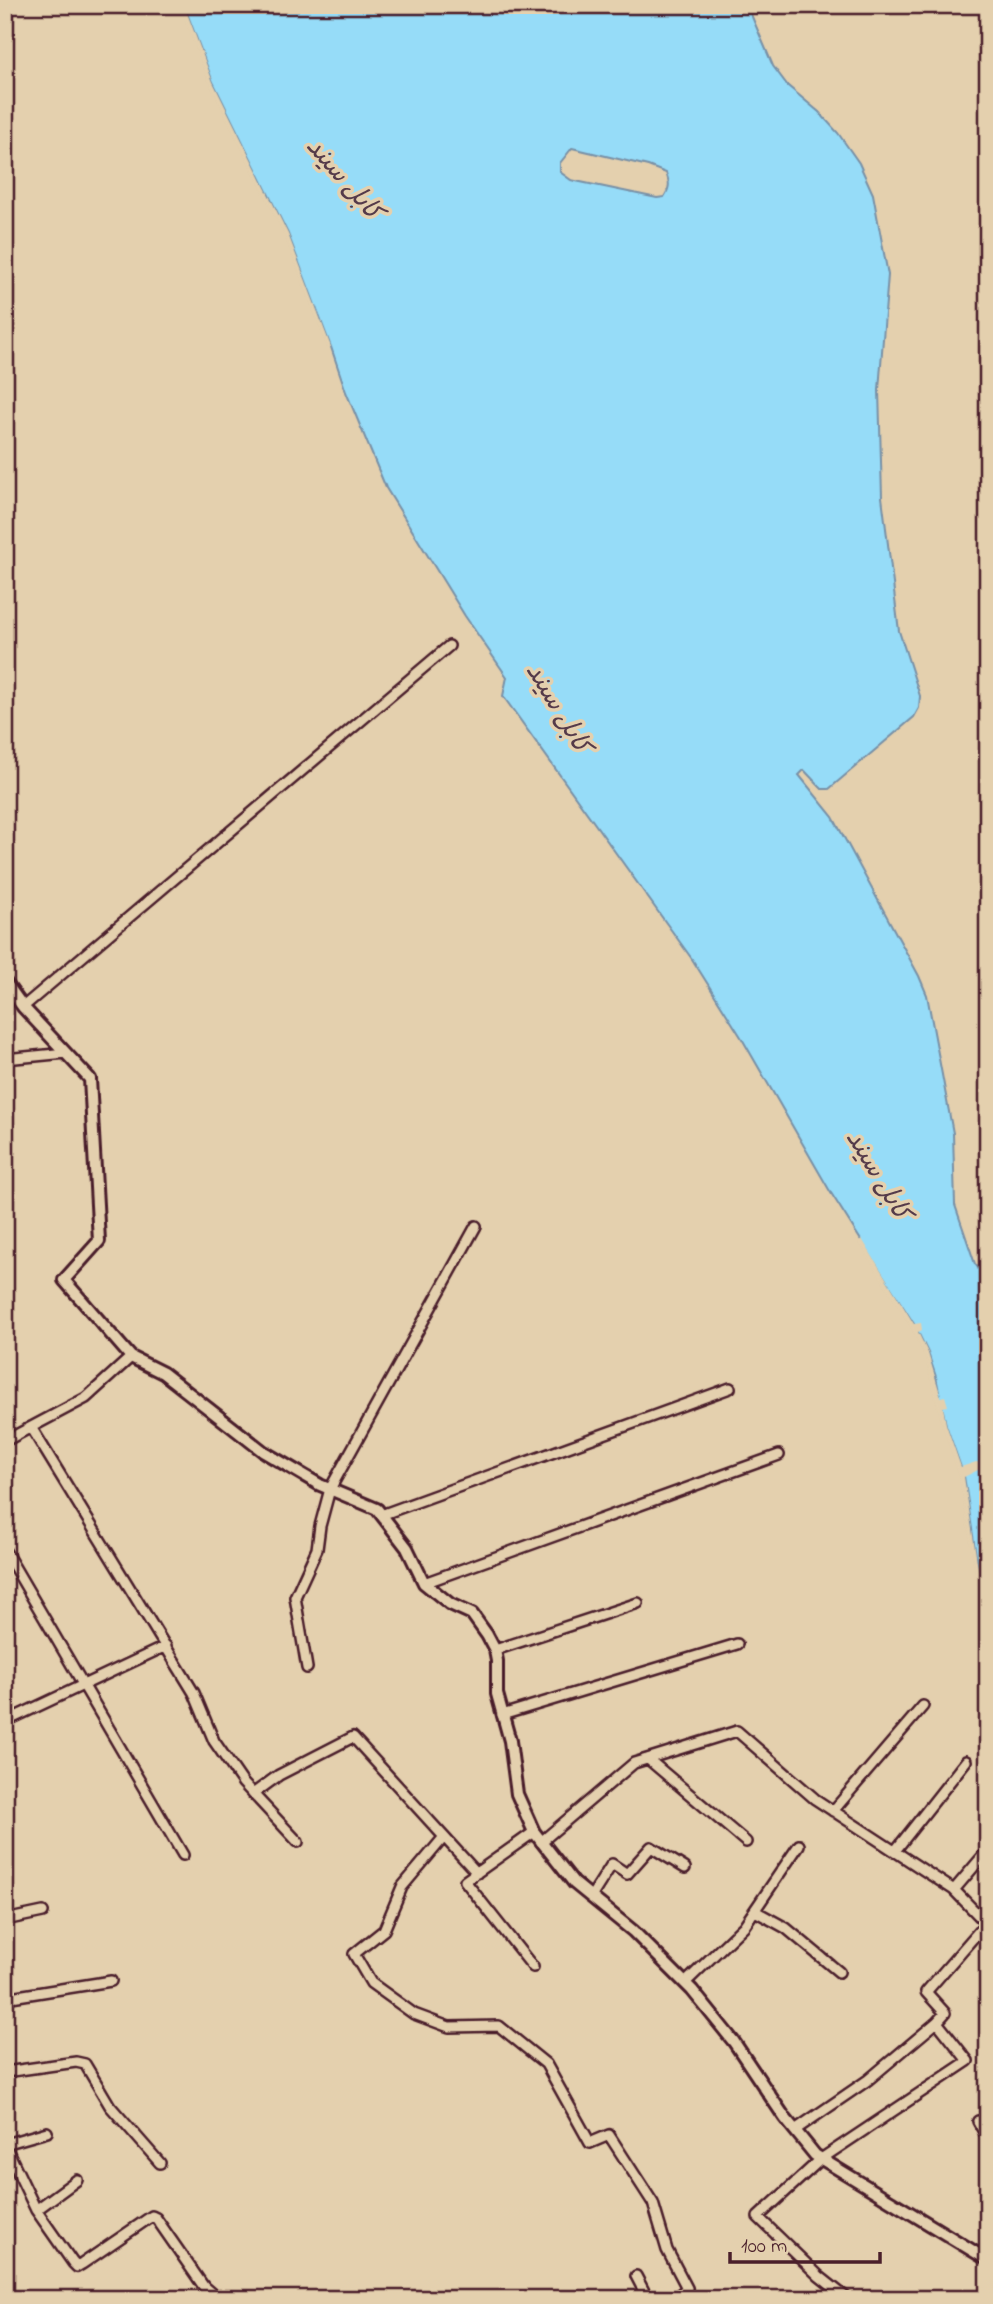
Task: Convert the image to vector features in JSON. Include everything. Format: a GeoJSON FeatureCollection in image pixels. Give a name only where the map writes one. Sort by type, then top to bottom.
{"type":"FeatureCollection","features":[{"type":"Feature","properties":{"kind":"street"},"geometry":{"type":"LineString","coordinates":[[23,1007],[449,646]]}},
{"type":"Feature","properties":{"kind":"street"},"geometry":{"type":"LineString","coordinates":[[5,982],[23,1007],[90,1079],[99,1241],[64,1280],[131,1357],[163,1373],[264,1452],[330,1489],[377,1509],[407,1548],[424,1583],[450,1604],[472,1614],[488,1635],[495,1650],[497,1694],[510,1741],[517,1794],[534,1832],[574,1883],[633,1931],[685,1983],[734,2042],[815,2155],[988,2260]]}},
{"type":"Feature","properties":{"kind":"street"},"geometry":{"type":"LineString","coordinates":[[5,1059],[66,1053]]}},
{"type":"Feature","properties":{"kind":"street"},"geometry":{"type":"LineString","coordinates":[[307,1668],[295,1597],[317,1549],[330,1489],[476,1226]]}},
{"type":"Feature","properties":{"kind":"street"},"geometry":{"type":"LineString","coordinates":[[5,1441],[86,1398],[131,1357]]}},
{"type":"Feature","properties":{"kind":"street"},"geometry":{"type":"LineString","coordinates":[[382,1515],[730,1388]]}},
{"type":"Feature","properties":{"kind":"street"},"geometry":{"type":"LineString","coordinates":[[31,1427],[194,1693],[214,1741],[243,1783],[298,1842]]}},
{"type":"Feature","properties":{"kind":"street"},"geometry":{"type":"LineString","coordinates":[[424,1583],[779,1455]]}},
{"type":"Feature","properties":{"kind":"street"},"geometry":{"type":"LineString","coordinates":[[5,1551],[183,1855]]}},
{"type":"Feature","properties":{"kind":"street"},"geometry":{"type":"LineString","coordinates":[[495,1650],[638,1603]]}},
{"type":"Feature","properties":{"kind":"street"},"geometry":{"type":"LineString","coordinates":[[502,1715],[737,1644]]}},
{"type":"Feature","properties":{"kind":"street"},"geometry":{"type":"LineString","coordinates":[[13,1718],[166,1646]]}},
{"type":"Feature","properties":{"kind":"street"},"geometry":{"type":"LineString","coordinates":[[834,1811],[923,1706]]}},
{"type":"Feature","properties":{"kind":"street"},"geometry":{"type":"LineString","coordinates":[[541,1842],[634,1763],[737,1731],[815,1799],[954,1890],[987,1924],[926,1992],[945,2013],[937,2022],[868,2080],[795,2130]]}},
{"type":"Feature","properties":{"kind":"street"},"geometry":{"type":"LineString","coordinates":[[253,1794],[279,1775],[353,1737],[477,1873]]}},
{"type":"Feature","properties":{"kind":"street"},"geometry":{"type":"LineString","coordinates":[[648,1759],[746,1842]]}},
{"type":"Feature","properties":{"kind":"street"},"geometry":{"type":"LineString","coordinates":[[895,1851],[966,1761]]}},
{"type":"Feature","properties":{"kind":"street"},"geometry":{"type":"LineString","coordinates":[[533,1967],[465,1881],[534,1832]]}},
{"type":"Feature","properties":{"kind":"street"},"geometry":{"type":"LineString","coordinates":[[444,1837],[402,1887],[384,1930],[354,1954],[371,1983],[414,2014],[449,2027],[499,2026],[546,2064],[590,2143],[609,2135],[653,2203],[667,2250],[687,2288],[674,2299]]}},
{"type":"Feature","properties":{"kind":"street"},"geometry":{"type":"LineString","coordinates":[[685,1983],[744,1926],[799,1846]]}},
{"type":"Feature","properties":{"kind":"street"},"geometry":{"type":"LineString","coordinates":[[591,1897],[612,1864],[627,1874],[651,1847],[685,1868]]}},
{"type":"Feature","properties":{"kind":"street"},"geometry":{"type":"LineString","coordinates":[[954,1890],[988,1850]]}},
{"type":"Feature","properties":{"kind":"street"},"geometry":{"type":"LineString","coordinates":[[755,1911],[786,1928],[838,1972]]}},
{"type":"Feature","properties":{"kind":"street"},"geometry":{"type":"LineString","coordinates":[[5,1920],[43,1912]]}},
{"type":"Feature","properties":{"kind":"street"},"geometry":{"type":"LineString","coordinates":[[5,1998],[111,1981]]}},
{"type":"Feature","properties":{"kind":"street"},"geometry":{"type":"LineString","coordinates":[[848,2299],[819,2276],[758,2217],[821,2159],[968,2061],[937,2022]]}},
{"type":"Feature","properties":{"kind":"street"},"geometry":{"type":"LineString","coordinates":[[5,2072],[76,2062],[85,2064],[110,2106],[160,2163]]}},
{"type":"Feature","properties":{"kind":"street"},"geometry":{"type":"LineString","coordinates":[[978,2121],[988,2139]]}},
{"type":"Feature","properties":{"kind":"street"},"geometry":{"type":"LineString","coordinates":[[47,2132],[5,2144],[36,2210],[77,2267],[152,2216],[204,2287],[218,2299]]}},
{"type":"Feature","properties":{"kind":"street"},"geometry":{"type":"LineString","coordinates":[[36,2210],[76,2179]]}},
{"type":"Feature","properties":{"kind":"street"},"geometry":{"type":"LineString","coordinates":[[636,2276],[648,2299]]}},
{"type":"Feature","properties":{"kind":"water","name":"کابل سيند"},"geometry":{"type":"Polygon","coordinates":[[[184,5],[747,5],[773,66],[788,86],[819,112],[838,133],[859,163],[873,194],[888,275],[879,390],[882,497],[899,631],[920,696],[919,708],[914,717],[829,789],[822,789],[804,770],[799,775],[833,817],[927,995],[953,1133],[955,1205],[975,1264],[988,1279],[988,1606],[977,1562],[964,1476],[946,1425],[936,1377],[914,1324],[831,1193],[741,1037],[692,959],[503,696],[507,677],[465,616],[386,488],[346,392],[288,234],[213,82],[184,5]],[[572,148],[560,163],[560,172],[571,180],[657,198],[664,197],[669,185],[666,173],[648,166],[572,148]]]}},
{"type":"Feature","properties":{"kind":"pier"},"geometry":{"type":"Polygon","coordinates":[[[180,5],[184,5],[213,82],[288,234],[331,347],[328,347],[285,235],[210,83],[180,5]]]}},
{"type":"Feature","properties":{"kind":"pier"},"geometry":{"type":"Polygon","coordinates":[[[862,1239],[914,1324],[921,1323],[922,1330],[918,1332],[928,1353],[941,1397],[945,1396],[948,1406],[943,1407],[946,1424],[961,1467],[981,1463],[982,1468],[964,1477],[977,1562],[988,1610],[977,1581],[960,1477],[943,1426],[925,1355],[911,1326],[859,1241],[862,1239]]]}}]}
